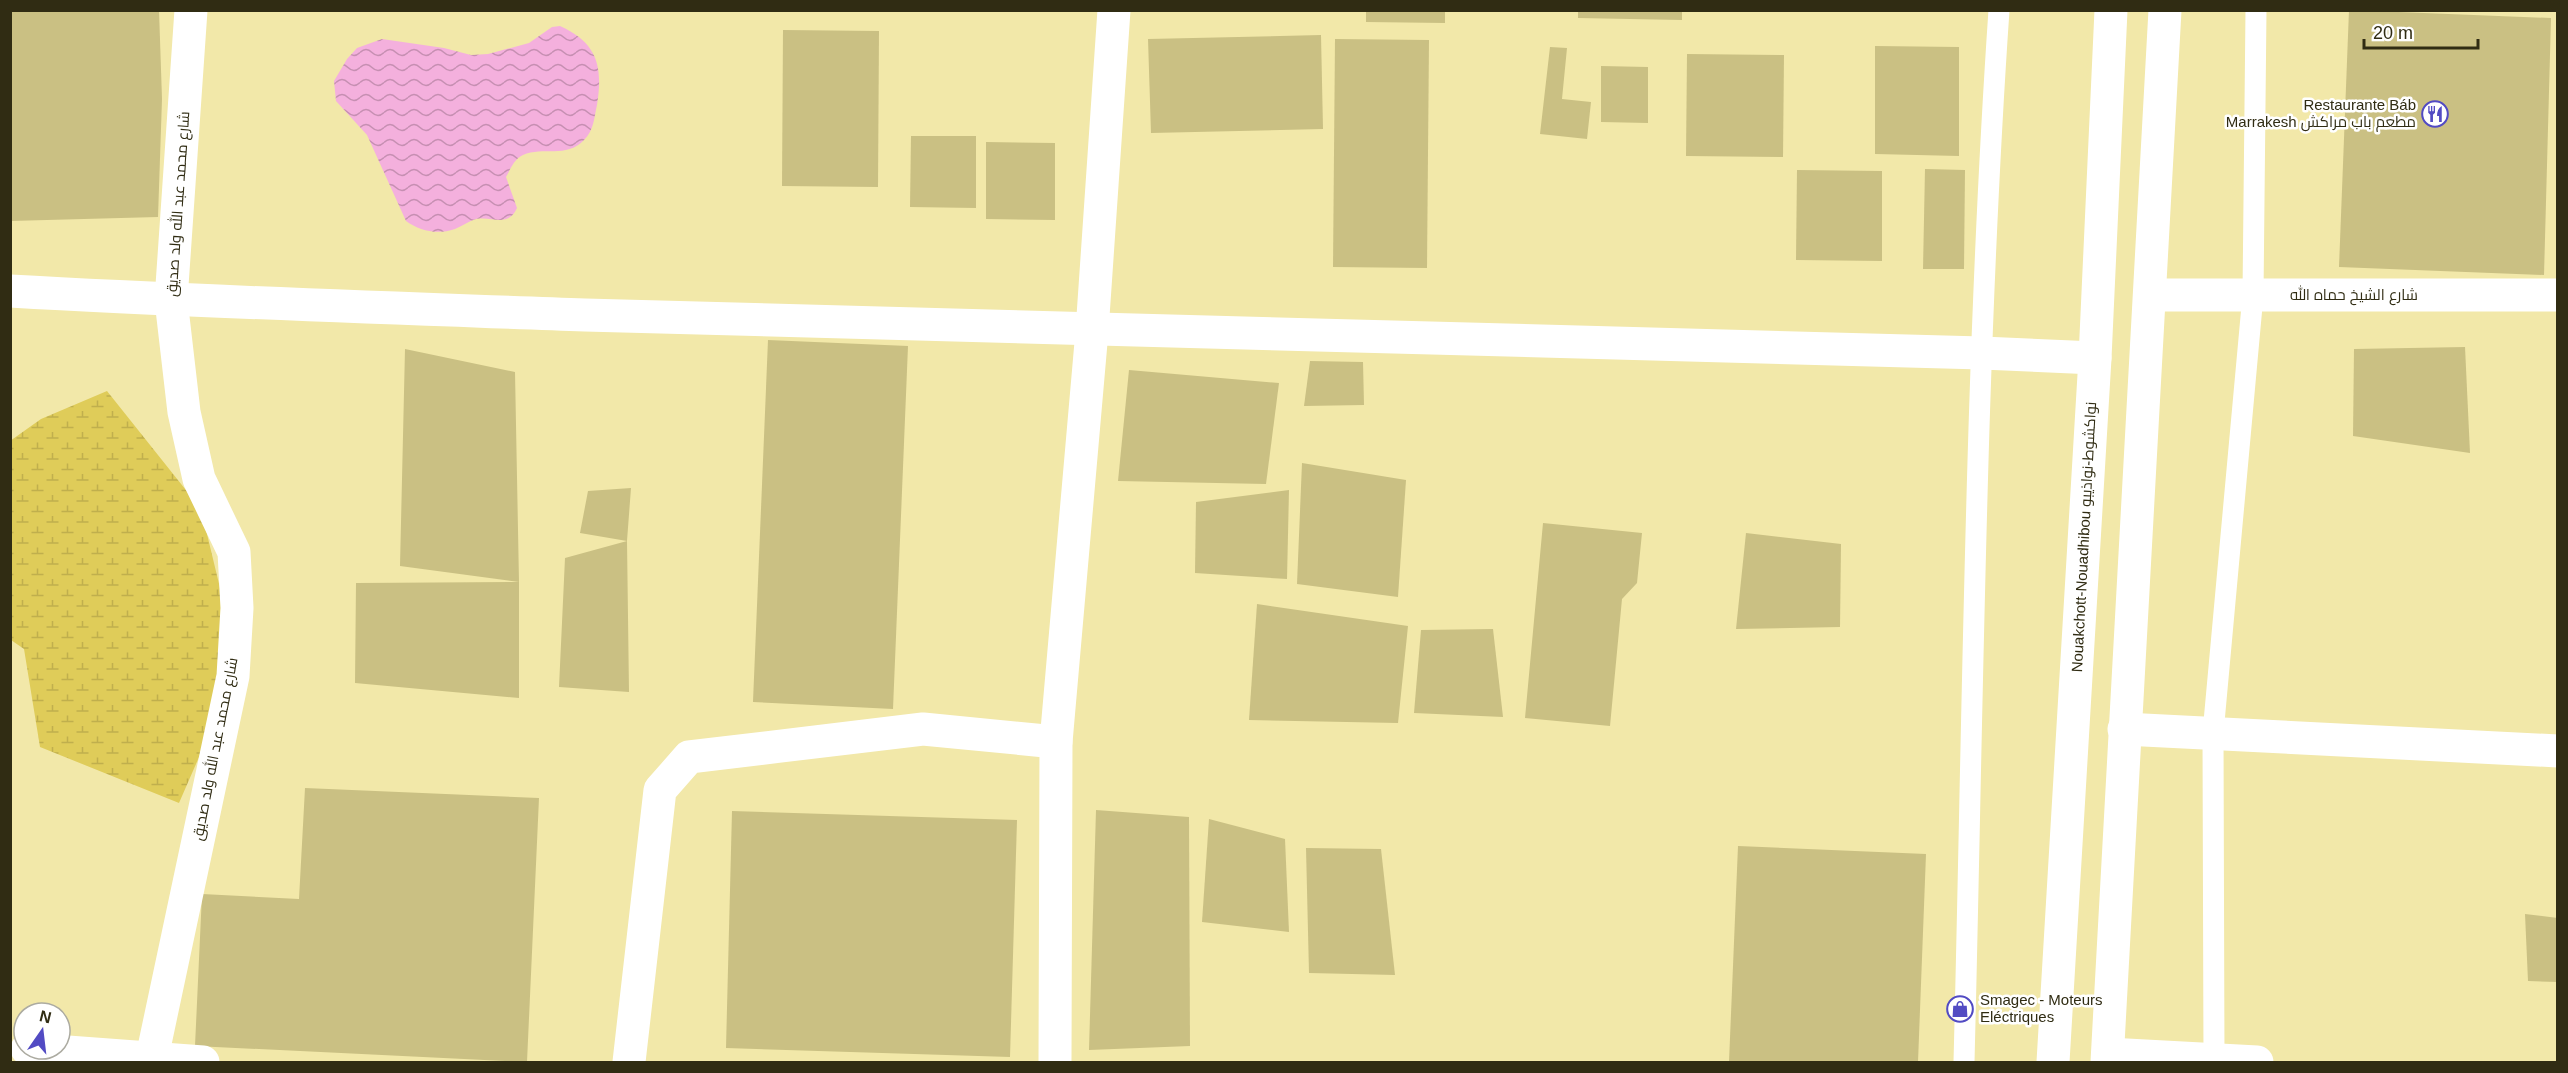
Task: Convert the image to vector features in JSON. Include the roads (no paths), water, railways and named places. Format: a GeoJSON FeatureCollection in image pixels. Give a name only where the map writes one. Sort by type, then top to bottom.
{"type":"FeatureCollection","features":[{"type":"Feature","properties":{"kind":"main road","name":"شارع محمد عبد الله ولد صديق"},"geometry":{"type":"LineString","coordinates":[[151,1061],[233,676],[237,608],[234,552],[199,480],[184,412],[171,300],[191,10]]}},
{"type":"Feature","properties":{"kind":"main road"},"geometry":{"type":"LineString","coordinates":[[1055,1062],[1056,742],[1092,331],[1114,10]]}},
{"type":"Feature","properties":{"kind":"main road","name":"Nouakchott-Nouadhibou نواكشوط-نواذيبو"},"geometry":{"type":"LineString","coordinates":[[2053,1062],[2095,358],[2111,10]]}},
{"type":"Feature","properties":{"kind":"main road"},"geometry":{"type":"LineString","coordinates":[[2165,10],[2107,1058],[2257,1062]]}},
{"type":"Feature","properties":{"kind":"main road"},"geometry":{"type":"LineString","coordinates":[[10,291],[171,300],[1092,331],[1982,353],[2095,358]]}},
{"type":"Feature","properties":{"kind":"main road","name":"شارع الشيخ حماه الله"},"geometry":{"type":"LineString","coordinates":[[2150,295],[2558,295]]}},
{"type":"Feature","properties":{"kind":"main road"},"geometry":{"type":"LineString","coordinates":[[629,1062],[660,790],[688,757],[923,729],[1056,742]]}},
{"type":"Feature","properties":{"kind":"main road"},"geometry":{"type":"LineString","coordinates":[[2124,729],[2558,751]]}},
{"type":"Feature","properties":{"kind":"main road"},"geometry":{"type":"LineString","coordinates":[[72,1053],[151,1061],[202,1062]]}},
{"type":"Feature","properties":{"kind":"lane"},"geometry":{"type":"LineString","coordinates":[[1964,1062],[1982,353],[1999,10]]}},
{"type":"Feature","properties":{"kind":"lane"},"geometry":{"type":"LineString","coordinates":[[2214,1061],[2212,733],[2253,295],[2256,10]]}},
{"type":"Feature","properties":{"kind":"water"},"geometry":{"type":"Polygon","coordinates":[[[560,26],[583,40],[590,48],[598,68],[597,105],[593,124],[584,140],[570,149],[531,153],[517,159],[506,177],[517,208],[509,218],[476,219],[455,229],[442,232],[423,230],[406,221],[367,135],[336,101],[334,81],[347,59],[357,48],[382,39],[444,48],[471,55],[488,54],[529,43],[552,27],[560,26]]]}},
{"type":"Feature","properties":{"kind":"place","name":"Restaurante Báb Marrakesh مطعم باب مراكش"},"geometry":{"type":"Point","coordinates":[2435,114]}},
{"type":"Feature","properties":{"kind":"place","name":"Smagec - Moteurs Eléctriques"},"geometry":{"type":"Point","coordinates":[1960,1009]}}]}
